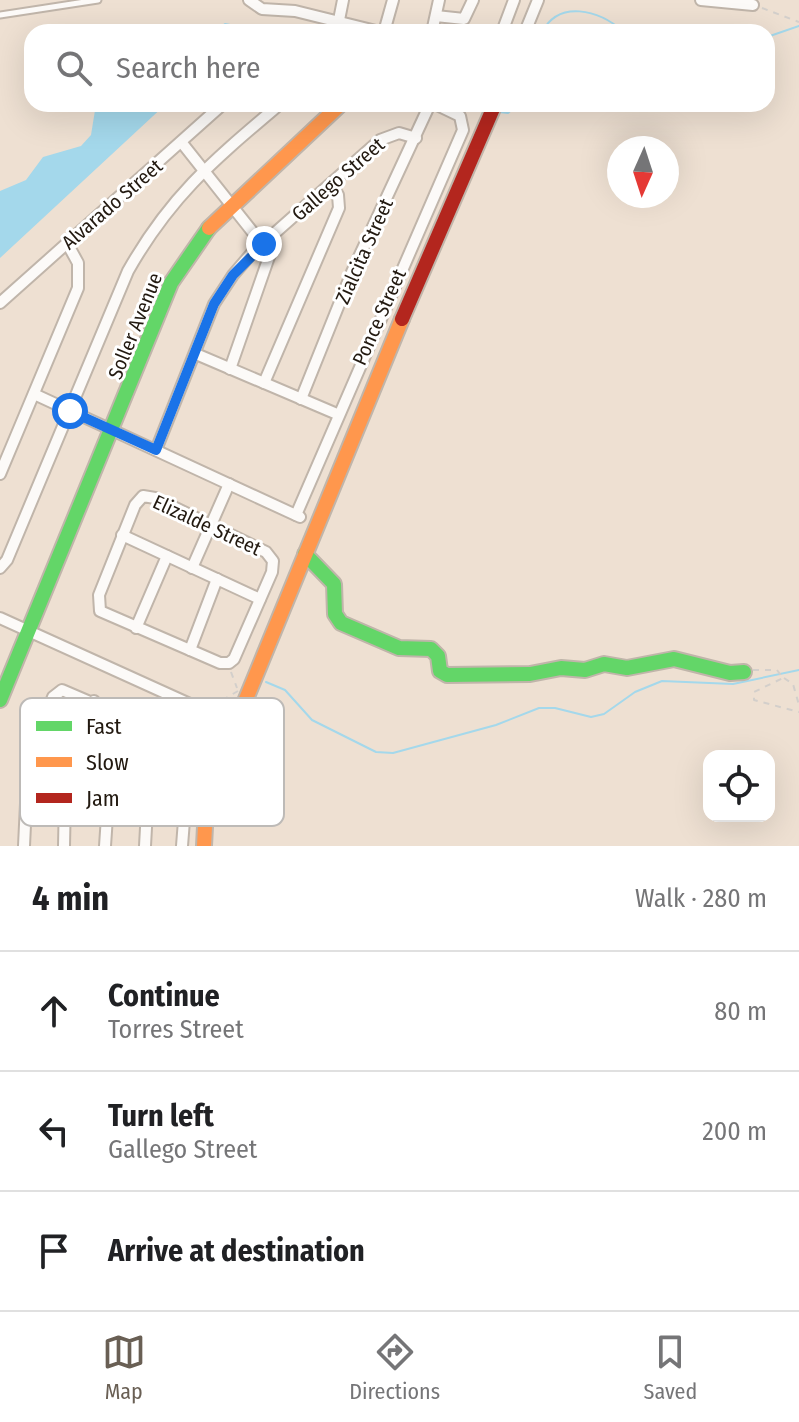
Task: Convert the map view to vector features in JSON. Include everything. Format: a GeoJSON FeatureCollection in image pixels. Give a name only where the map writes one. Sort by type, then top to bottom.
{"type":"FeatureCollection","features":[{"type":"Feature","properties":{"kind":"street"},"geometry":{"type":"LineString","coordinates":[[249,0],[262,9],[296,6],[353,24]]}},
{"type":"Feature","properties":{"kind":"street"},"geometry":{"type":"LineString","coordinates":[[339,20],[343,0]]}},
{"type":"Feature","properties":{"kind":"street"},"geometry":{"type":"LineString","coordinates":[[385,24],[393,0]]}},
{"type":"Feature","properties":{"kind":"street"},"geometry":{"type":"LineString","coordinates":[[434,24],[439,0]]}},
{"type":"Feature","properties":{"kind":"street"},"geometry":{"type":"LineString","coordinates":[[436,16],[464,19],[473,0]]}},
{"type":"Feature","properties":{"kind":"street"},"geometry":{"type":"LineString","coordinates":[[505,24],[514,0]]}},
{"type":"Feature","properties":{"kind":"street"},"geometry":{"type":"LineString","coordinates":[[528,24],[538,0]]}},
{"type":"Feature","properties":{"kind":"street"},"geometry":{"type":"LineString","coordinates":[[701,0],[753,5]]}},
{"type":"Feature","properties":{"kind":"street","name":"Alvarado Street"},"geometry":{"type":"LineString","coordinates":[[0,303],[215,112]]}},
{"type":"Feature","properties":{"kind":"street"},"geometry":{"type":"LineString","coordinates":[[0,568],[7,560],[128,271],[150,232],[204,169],[271,112]]}},
{"type":"Feature","properties":{"kind":"street","name":"Soller Avenue"},"geometry":{"type":"LineString","coordinates":[[0,700],[114,431],[171,283],[200,238],[232,202],[332,112]]}},
{"type":"Feature","properties":{"kind":"street","name":"Zialcita Street"},"geometry":{"type":"LineString","coordinates":[[301,399],[352,272],[428,112]]}},
{"type":"Feature","properties":{"kind":"street","name":"Ponce Street"},"geometry":{"type":"LineString","coordinates":[[229,484],[299,517],[337,414],[463,130],[463,121],[455,112]]}},
{"type":"Feature","properties":{"kind":"street"},"geometry":{"type":"LineString","coordinates":[[246,698],[413,289],[491,112]]}},
{"type":"Feature","properties":{"kind":"street","name":"Gallego Street"},"geometry":{"type":"LineString","coordinates":[[156,450],[222,290],[264,244],[384,137],[399,133],[416,138]]}},
{"type":"Feature","properties":{"kind":"street"},"geometry":{"type":"LineString","coordinates":[[182,143],[264,244],[270,259],[230,369]]}},
{"type":"Feature","properties":{"kind":"street"},"geometry":{"type":"LineString","coordinates":[[264,383],[339,208],[338,195],[331,184]]}},
{"type":"Feature","properties":{"kind":"street"},"geometry":{"type":"LineString","coordinates":[[0,474],[78,288],[80,270],[67,243]]}},
{"type":"Feature","properties":{"kind":"street"},"geometry":{"type":"LineString","coordinates":[[196,354],[337,414]]}},
{"type":"Feature","properties":{"kind":"street"},"geometry":{"type":"LineString","coordinates":[[34,394],[229,484],[192,568]]}},
{"type":"Feature","properties":{"kind":"street","name":"Elizalde Street"},"geometry":{"type":"LineString","coordinates":[[143,496],[155,498],[210,525],[270,556],[272,572],[234,659],[229,663],[136,628],[105,614],[98,606],[122,535],[135,505],[143,496]]}},
{"type":"Feature","properties":{"kind":"street"},"geometry":{"type":"LineString","coordinates":[[122,535],[260,599]]}},
{"type":"Feature","properties":{"kind":"street"},"geometry":{"type":"LineString","coordinates":[[305,554],[334,584],[335,614],[341,623],[399,648],[431,649],[438,656],[440,671],[447,675],[530,674],[561,668],[585,670],[609,664],[627,668],[674,659],[730,673],[744,672]]}},
{"type":"Feature","properties":{"kind":"street"},"geometry":{"type":"LineString","coordinates":[[136,628],[167,556]]}},
{"type":"Feature","properties":{"kind":"street"},"geometry":{"type":"LineString","coordinates":[[190,650],[217,579]]}},
{"type":"Feature","properties":{"kind":"street"},"geometry":{"type":"LineString","coordinates":[[0,618],[177,698]]}},
{"type":"Feature","properties":{"kind":"street"},"geometry":{"type":"LineString","coordinates":[[55,698],[58,691],[83,698]]}},
{"type":"Feature","properties":{"kind":"street"},"geometry":{"type":"LineString","coordinates":[[24,846],[25,826]]}},
{"type":"Feature","properties":{"kind":"street"},"geometry":{"type":"LineString","coordinates":[[64,846],[65,826]]}},
{"type":"Feature","properties":{"kind":"street"},"geometry":{"type":"LineString","coordinates":[[105,846],[106,826]]}},
{"type":"Feature","properties":{"kind":"street"},"geometry":{"type":"LineString","coordinates":[[145,846],[146,826]]}},
{"type":"Feature","properties":{"kind":"street"},"geometry":{"type":"LineString","coordinates":[[182,846],[184,826]]}},
{"type":"Feature","properties":{"kind":"street"},"geometry":{"type":"LineString","coordinates":[[204,846],[206,826]]}},
{"type":"Feature","properties":{"kind":"lane"},"geometry":{"type":"LineString","coordinates":[[0,15],[98,0]]}},
{"type":"Feature","properties":{"kind":"path"},"geometry":{"type":"LineString","coordinates":[[753,5],[799,22]]}},
{"type":"Feature","properties":{"kind":"path"},"geometry":{"type":"LineString","coordinates":[[229,663],[239,691]]}},
{"type":"Feature","properties":{"kind":"path"},"geometry":{"type":"LineString","coordinates":[[744,672],[766,668],[780,672],[793,684],[799,705]]}},
{"type":"Feature","properties":{"kind":"path"},"geometry":{"type":"LineString","coordinates":[[783,678],[754,692],[752,697],[760,703],[799,712]]}},
{"type":"Feature","properties":{"kind":"water"},"geometry":{"type":"Polygon","coordinates":[[[95,112],[157,112],[0,258],[0,191],[26,180],[43,157],[81,146],[91,135],[95,112]]]}},
{"type":"Feature","properties":{"kind":"waterway"},"geometry":{"type":"LineString","coordinates":[[548,24],[558,15],[580,11],[614,24]]}},
{"type":"Feature","properties":{"kind":"waterway"},"geometry":{"type":"LineString","coordinates":[[775,34],[799,26]]}},
{"type":"Feature","properties":{"kind":"waterway"},"geometry":{"type":"LineString","coordinates":[[499,112],[509,112]]}},
{"type":"Feature","properties":{"kind":"waterway"},"geometry":{"type":"LineString","coordinates":[[266,682],[285,690],[312,720],[376,752],[393,753],[496,725],[539,708],[555,708],[591,717],[604,714],[635,692],[662,681],[733,684],[799,670]]}},
{"type":"Feature","properties":{"kind":"traffic: fast"},"geometry":{"type":"LineString","coordinates":[[0,700],[171,283],[209,228]]}},
{"type":"Feature","properties":{"kind":"traffic: fast"},"geometry":{"type":"LineString","coordinates":[[305,554],[334,584],[335,614],[341,623],[399,648],[431,649],[438,656],[440,671],[447,675],[530,674],[561,668],[585,670],[604,664],[627,668],[674,659],[730,673],[744,672]]}},
{"type":"Feature","properties":{"kind":"traffic: slow"},"geometry":{"type":"LineString","coordinates":[[209,228],[332,112]]}},
{"type":"Feature","properties":{"kind":"traffic: slow"},"geometry":{"type":"LineString","coordinates":[[246,698],[402,319]]}},
{"type":"Feature","properties":{"kind":"traffic: slow"},"geometry":{"type":"LineString","coordinates":[[204,846],[205,826]]}},
{"type":"Feature","properties":{"kind":"traffic: jam"},"geometry":{"type":"LineString","coordinates":[[402,319],[492,112]]}},
{"type":"Feature","properties":{"kind":"route"},"geometry":{"type":"LineString","coordinates":[[70,411],[156,450],[214,304],[233,275],[264,244]]}}]}
